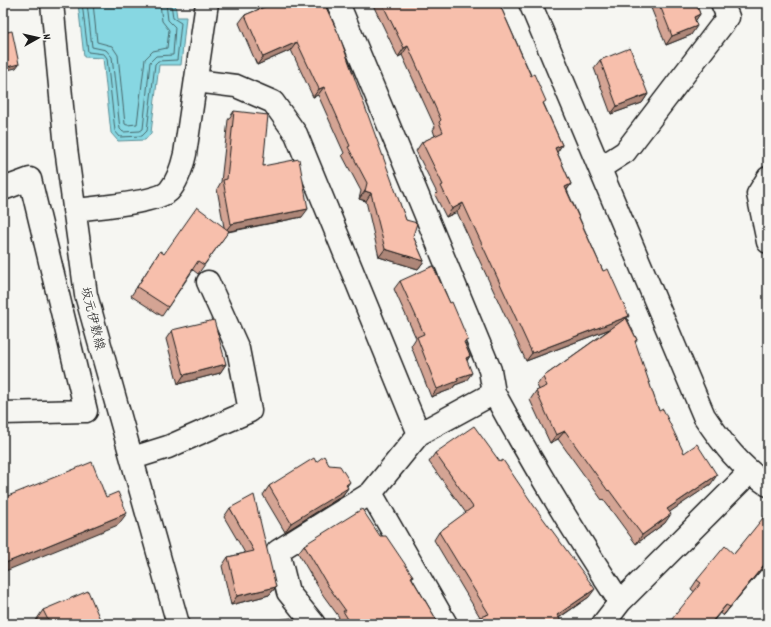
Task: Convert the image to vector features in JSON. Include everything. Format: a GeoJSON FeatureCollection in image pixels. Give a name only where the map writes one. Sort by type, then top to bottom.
{"type":"FeatureCollection","features":[{"type":"Feature","properties":{"kind":"street","name":"坂元伊敷線"},"geometry":{"type":"LineString","coordinates":[[52,3],[66,148],[86,295],[133,458],[178,624]]}},
{"type":"Feature","properties":{"kind":"street"},"geometry":{"type":"LineString","coordinates":[[74,210],[153,198],[168,192],[182,168],[207,3]]}},
{"type":"Feature","properties":{"kind":"street"},"geometry":{"type":"LineString","coordinates":[[338,3],[490,370],[494,393],[524,448],[584,548],[620,602]]}},
{"type":"Feature","properties":{"kind":"street"},"geometry":{"type":"LineString","coordinates":[[530,3],[704,416],[720,440],[740,464],[768,485]]}},
{"type":"Feature","properties":{"kind":"street"},"geometry":{"type":"LineString","coordinates":[[600,168],[625,152],[728,17],[722,3]]}},
{"type":"Feature","properties":{"kind":"street"},"geometry":{"type":"LineString","coordinates":[[196,81],[236,86],[273,102],[296,134],[419,434]]}},
{"type":"Feature","properties":{"kind":"street"},"geometry":{"type":"LineString","coordinates":[[768,178],[758,194],[768,242]]}},
{"type":"Feature","properties":{"kind":"street"},"geometry":{"type":"LineString","coordinates":[[3,189],[30,179],[86,410],[3,413]]}},
{"type":"Feature","properties":{"kind":"street"},"geometry":{"type":"LineString","coordinates":[[133,458],[168,447],[250,411],[238,349],[208,282]]}},
{"type":"Feature","properties":{"kind":"street"},"geometry":{"type":"LineString","coordinates":[[58,298],[86,295]]}},
{"type":"Feature","properties":{"kind":"street"},"geometry":{"type":"LineString","coordinates":[[314,624],[288,592],[278,551],[370,493],[419,434],[494,393]]}},
{"type":"Feature","properties":{"kind":"street"},"geometry":{"type":"LineString","coordinates":[[603,624],[620,602],[750,472]]}},
{"type":"Feature","properties":{"kind":"street"},"geometry":{"type":"LineString","coordinates":[[370,493],[446,624]]}},
{"type":"Feature","properties":{"kind":"water"},"geometry":{"type":"Polygon","coordinates":[[[78,3],[175,3],[177,17],[186,17],[181,65],[159,65],[151,133],[145,140],[118,141],[111,133],[103,58],[84,57],[78,3]]]}},
{"type":"Feature","properties":{"kind":"building"},"geometry":{"type":"Polygon","coordinates":[[[274,3],[324,3],[339,35],[406,220],[417,223],[413,236],[424,261],[385,249],[371,193],[365,191],[367,183],[348,147],[350,146],[324,87],[319,89],[297,42],[263,57],[245,15],[274,3]]]}},
{"type":"Feature","properties":{"kind":"building"},"geometry":{"type":"Polygon","coordinates":[[[382,3],[499,3],[531,76],[534,74],[546,101],[543,103],[562,145],[555,148],[571,184],[565,187],[603,271],[608,269],[629,316],[532,353],[463,203],[452,209],[441,186],[443,185],[422,142],[443,132],[439,122],[441,120],[408,46],[404,48],[382,3]]]}},
{"type":"Feature","properties":{"kind":"building"},"geometry":{"type":"Polygon","coordinates":[[[659,3],[696,3],[700,14],[694,17],[697,26],[672,36],[659,3]]]}},
{"type":"Feature","properties":{"kind":"building"},"geometry":{"type":"Polygon","coordinates":[[[12,31],[19,64],[3,68],[3,33],[12,31]]]}},
{"type":"Feature","properties":{"kind":"building"},"geometry":{"type":"Polygon","coordinates":[[[630,48],[648,94],[617,106],[600,60],[630,48]]]}},
{"type":"Feature","properties":{"kind":"building"},"geometry":{"type":"Polygon","coordinates":[[[234,111],[268,115],[263,166],[299,159],[308,209],[231,224],[223,180],[227,179],[234,111]]]}},
{"type":"Feature","properties":{"kind":"building"},"geometry":{"type":"Polygon","coordinates":[[[3,135],[6,146],[3,147],[3,135]]]}},
{"type":"Feature","properties":{"kind":"building"},"geometry":{"type":"Polygon","coordinates":[[[197,207],[229,231],[204,265],[198,261],[168,307],[137,287],[160,251],[164,254],[197,207]]]}},
{"type":"Feature","properties":{"kind":"building"},"geometry":{"type":"Polygon","coordinates":[[[433,266],[450,303],[452,302],[468,340],[464,342],[470,356],[466,358],[472,373],[457,378],[458,381],[437,389],[417,337],[424,334],[400,281],[433,266]]]}},
{"type":"Feature","properties":{"kind":"building"},"geometry":{"type":"Polygon","coordinates":[[[626,318],[637,340],[635,341],[659,411],[663,409],[684,453],[697,444],[717,475],[667,509],[671,514],[642,535],[565,431],[556,435],[536,391],[547,386],[543,377],[626,318]]]}},
{"type":"Feature","properties":{"kind":"building"},"geometry":{"type":"Polygon","coordinates":[[[214,320],[226,364],[184,375],[172,330],[214,320]]]}},
{"type":"Feature","properties":{"kind":"building"},"geometry":{"type":"Polygon","coordinates":[[[474,426],[500,462],[503,460],[534,506],[595,589],[557,615],[563,624],[461,624],[489,614],[439,532],[473,507],[435,453],[474,426]]]}},
{"type":"Feature","properties":{"kind":"building"},"geometry":{"type":"Polygon","coordinates":[[[324,456],[329,465],[340,466],[350,482],[346,485],[348,488],[291,523],[269,486],[314,458],[316,462],[324,456]]]}},
{"type":"Feature","properties":{"kind":"building"},"geometry":{"type":"Polygon","coordinates":[[[92,462],[106,497],[118,492],[127,513],[3,564],[3,498],[92,462]]]}},
{"type":"Feature","properties":{"kind":"building"},"geometry":{"type":"Polygon","coordinates":[[[254,495],[276,587],[237,596],[228,557],[254,551],[230,508],[254,495]]]}},
{"type":"Feature","properties":{"kind":"building"},"geometry":{"type":"Polygon","coordinates":[[[362,509],[380,536],[386,536],[413,576],[411,577],[439,624],[351,624],[343,611],[346,611],[328,586],[304,545],[362,509]]]}},
{"type":"Feature","properties":{"kind":"building"},"geometry":{"type":"Polygon","coordinates":[[[767,513],[768,562],[767,561],[730,607],[726,605],[710,624],[668,624],[701,583],[697,580],[725,546],[734,554],[767,513]]]}},
{"type":"Feature","properties":{"kind":"building"},"geometry":{"type":"Polygon","coordinates":[[[88,591],[102,624],[50,624],[43,610],[88,591]]]}},
{"type":"Feature","properties":{"kind":"building"},"geometry":{"type":"Polygon","coordinates":[[[291,618],[294,624],[265,624],[264,622],[291,618]]]}}]}
